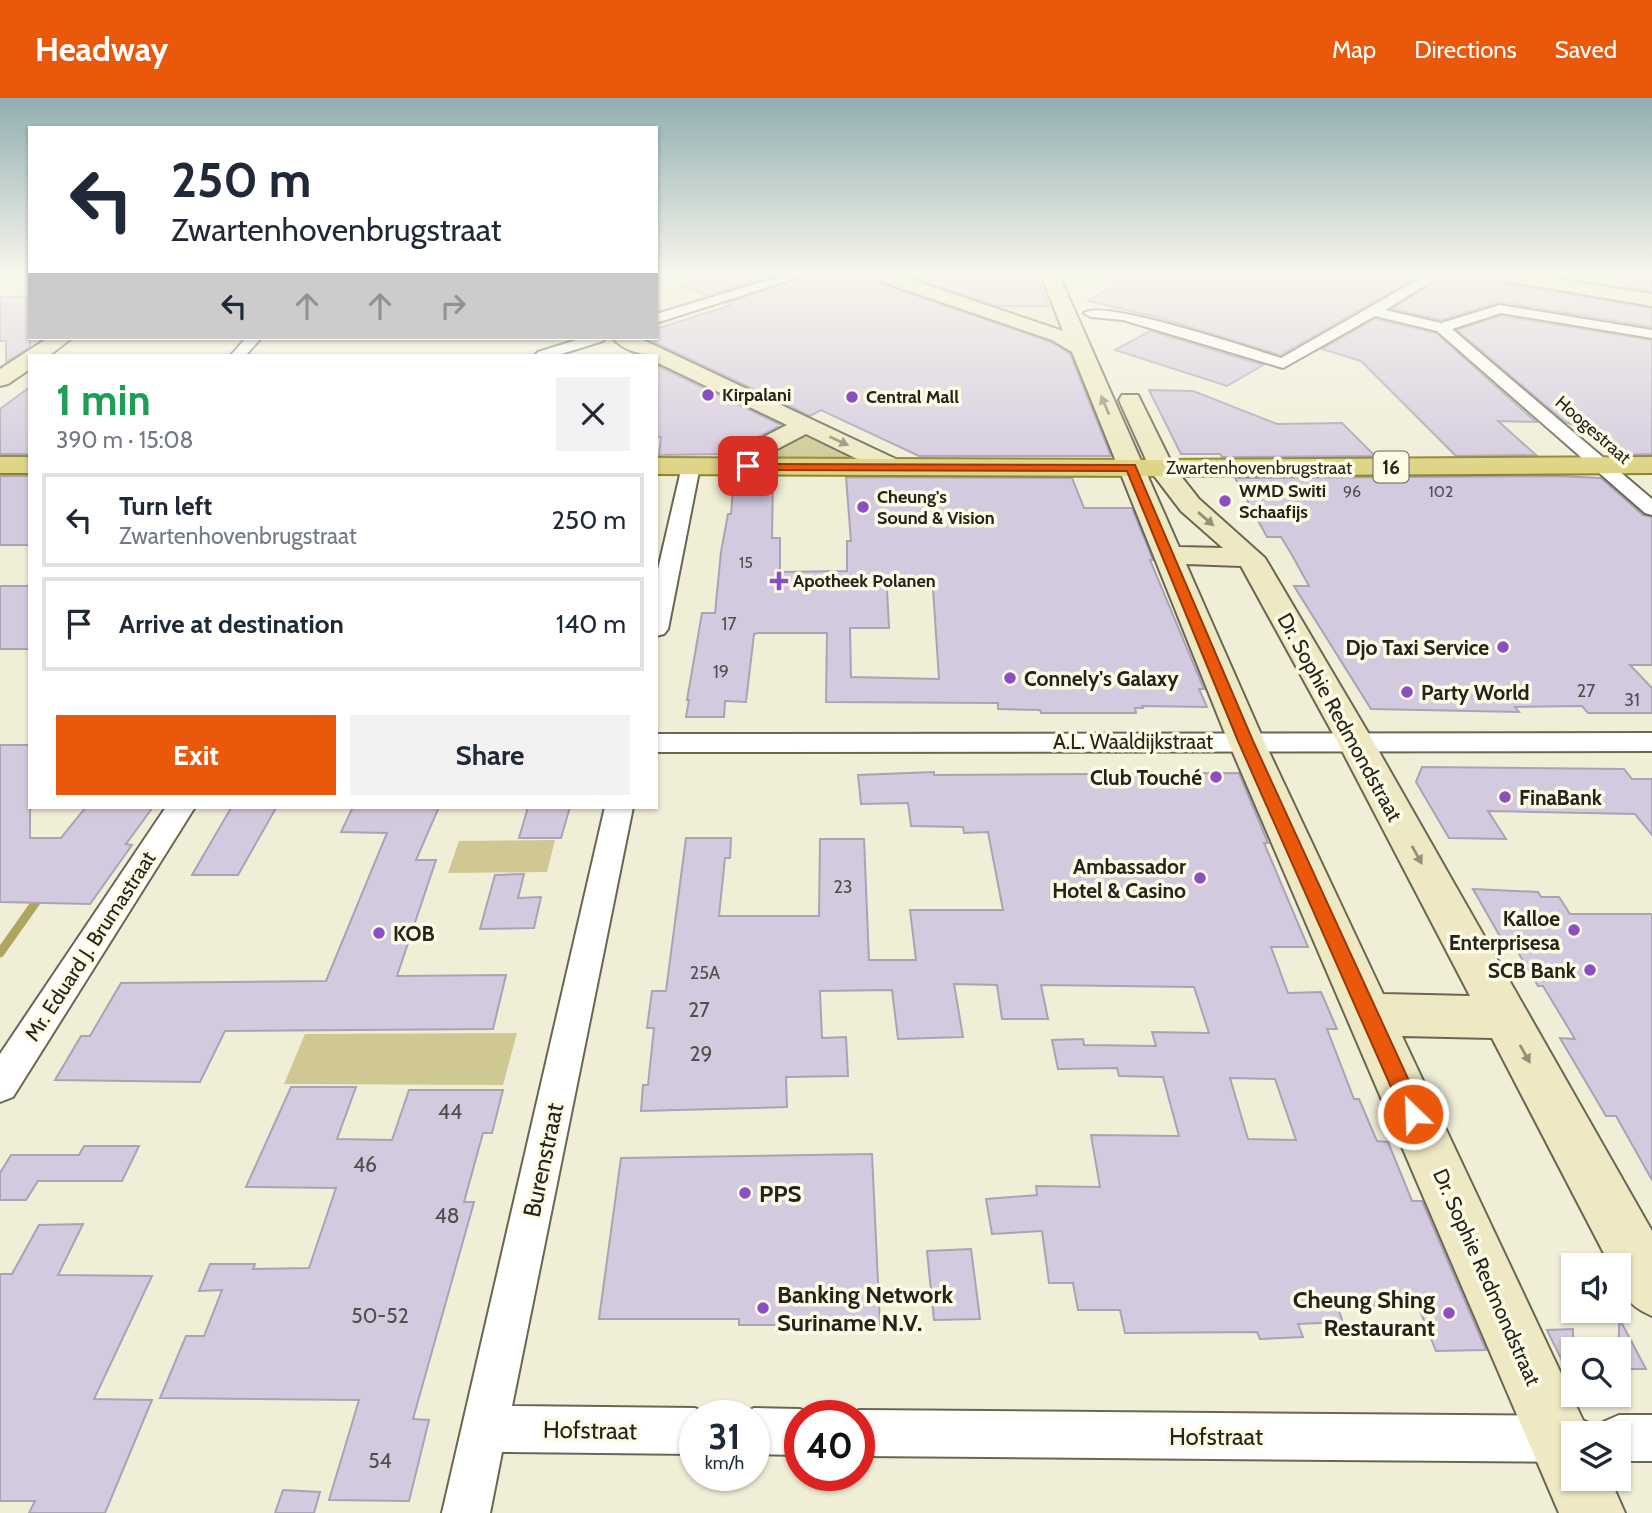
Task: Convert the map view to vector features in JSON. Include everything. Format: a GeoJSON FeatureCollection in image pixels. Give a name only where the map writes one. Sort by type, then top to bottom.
{"type":"FeatureCollection","features":[{"type":"Feature","properties":{"kind":"main road"},"geometry":{"type":"LineString","coordinates":[[0,465],[28,465]]}},
{"type":"Feature","properties":{"kind":"main road","name":"Zwartenhovenbrugstraat"},"geometry":{"type":"LineString","coordinates":[[658,466],[1652,466]]}},
{"type":"Feature","properties":{"kind":"street"},"geometry":{"type":"LineString","coordinates":[[38,354],[57,341]]}},
{"type":"Feature","properties":{"kind":"street"},"geometry":{"type":"LineString","coordinates":[[239,354],[251,341]]}},
{"type":"Feature","properties":{"kind":"street"},"geometry":{"type":"LineString","coordinates":[[546,354],[588,341]]}},
{"type":"Feature","properties":{"kind":"street"},"geometry":{"type":"LineString","coordinates":[[629,341],[657,354]]}},
{"type":"Feature","properties":{"kind":"street","name":"Dr. Sophie Redmondstraat"},"geometry":{"type":"LineString","coordinates":[[1078,341],[1146,468],[1251,558],[1355,741],[1652,1287]]}},
{"type":"Feature","properties":{"kind":"street"},"geometry":{"type":"LineString","coordinates":[[1208,341],[1279,362],[1288,361],[1322,341]]}},
{"type":"Feature","properties":{"kind":"street","name":"Hoogestraat"},"geometry":{"type":"LineString","coordinates":[[1457,341],[1652,509]]}},
{"type":"Feature","properties":{"kind":"street"},"geometry":{"type":"LineString","coordinates":[[658,355],[891,466]]}},
{"type":"Feature","properties":{"kind":"street"},"geometry":{"type":"LineString","coordinates":[[0,379],[28,360]]}},
{"type":"Feature","properties":{"kind":"street","name":"Dr. Sophie Redmondstraat"},"geometry":{"type":"LineString","coordinates":[[1123,384],[1168,555],[1246,741],[1561,1435]]}},
{"type":"Feature","properties":{"kind":"street"},"geometry":{"type":"LineString","coordinates":[[726,466],[806,425]]}},
{"type":"Feature","properties":{"kind":"street"},"geometry":{"type":"LineString","coordinates":[[658,620],[691,466]]}},
{"type":"Feature","properties":{"kind":"street"},"geometry":{"type":"LineString","coordinates":[[1168,555],[1251,558]]}},
{"type":"Feature","properties":{"kind":"street","name":"A.L. Waaldijkstraat"},"geometry":{"type":"LineString","coordinates":[[658,743],[1652,742]]}},
{"type":"Feature","properties":{"kind":"street","name":"Mr. Eduard J. Brumastraat"},"geometry":{"type":"LineString","coordinates":[[0,1085],[180,809]]}},
{"type":"Feature","properties":{"kind":"street","name":"Burenstraat"},"geometry":{"type":"LineString","coordinates":[[466,1513],[619,809]]}},
{"type":"Feature","properties":{"kind":"street"},"geometry":{"type":"LineString","coordinates":[[1368,1014],[1506,1018]]}},
{"type":"Feature","properties":{"kind":"street","name":"Hofstraat"},"geometry":{"type":"LineString","coordinates":[[485,1429],[679,1431]]}},
{"type":"Feature","properties":{"kind":"street","name":"Hofstraat"},"geometry":{"type":"LineString","coordinates":[[875,1434],[1561,1457]]}},
{"type":"Feature","properties":{"kind":"street"},"geometry":{"type":"LineString","coordinates":[[1631,1438],[1652,1438]]}},
{"type":"Feature","properties":{"kind":"street","name":"Dr. Sophie Redmondstraat"},"geometry":{"type":"LineString","coordinates":[[1584,1491],[1592,1513]]}},
{"type":"Feature","properties":{"kind":"shaded area"},"geometry":{"type":"Polygon","coordinates":[[[809,434],[861,460],[751,460],[809,434]]]}},
{"type":"Feature","properties":{"kind":"shaded area"},"geometry":{"type":"Polygon","coordinates":[[[555,840],[547,872],[448,873],[459,841],[555,840]]]}},
{"type":"Feature","properties":{"kind":"shaded area"},"geometry":{"type":"Polygon","coordinates":[[[517,1033],[503,1085],[284,1084],[305,1034],[517,1033]]]}},
{"type":"Feature","properties":{"kind":"building"},"geometry":{"type":"Polygon","coordinates":[[[6,341],[30,341],[30,347],[6,362],[6,341]]]}},
{"type":"Feature","properties":{"kind":"building"},"geometry":{"type":"Polygon","coordinates":[[[1048,341],[1070,354],[1111,456],[919,456],[821,410],[810,416],[656,343],[1048,341]]]}},
{"type":"Feature","properties":{"kind":"building"},"geometry":{"type":"Polygon","coordinates":[[[1132,341],[1183,341],[1263,365],[1227,386],[1115,350],[1132,341]]]}},
{"type":"Feature","properties":{"kind":"building"},"geometry":{"type":"Polygon","coordinates":[[[1235,341],[1305,341],[1280,355],[1235,341]]]}},
{"type":"Feature","properties":{"kind":"building"},"geometry":{"type":"Polygon","coordinates":[[[1336,341],[1445,341],[1536,422],[1498,421],[1536,455],[1456,456],[1361,361],[1322,349],[1336,341]]]}},
{"type":"Feature","properties":{"kind":"building"},"geometry":{"type":"Polygon","coordinates":[[[1470,341],[1652,341],[1652,454],[1615,455],[1580,427],[1565,422],[1470,341]]]}},
{"type":"Feature","properties":{"kind":"building"},"geometry":{"type":"Polygon","coordinates":[[[658,366],[781,425],[726,454],[659,455],[661,437],[658,437],[658,366]]]}},
{"type":"Feature","properties":{"kind":"building"},"geometry":{"type":"Polygon","coordinates":[[[28,388],[28,454],[0,454],[0,409],[28,388]]]}},
{"type":"Feature","properties":{"kind":"building"},"geometry":{"type":"Polygon","coordinates":[[[1149,390],[1193,391],[1277,424],[1342,423],[1375,456],[1222,457],[1220,454],[1181,454],[1149,390]]]}},
{"type":"Feature","properties":{"kind":"building"},"geometry":{"type":"Polygon","coordinates":[[[0,476],[28,476],[28,545],[0,545],[0,476]]]}},
{"type":"Feature","properties":{"kind":"building"},"geometry":{"type":"Polygon","coordinates":[[[734,477],[773,477],[772,538],[780,538],[780,572],[847,571],[847,541],[851,541],[846,477],[1072,478],[1084,508],[1132,508],[1153,560],[1150,560],[1204,689],[1199,689],[1207,707],[1142,706],[1143,708],[1135,708],[1136,713],[1041,713],[1040,710],[998,709],[998,703],[826,702],[827,633],[758,633],[754,634],[746,702],[725,701],[724,717],[686,717],[702,613],[715,613],[721,552],[728,514],[731,514],[734,477]],[[887,589],[889,628],[850,628],[851,677],[939,679],[933,589],[887,589]]]}},
{"type":"Feature","properties":{"kind":"building"},"geometry":{"type":"Polygon","coordinates":[[[1235,478],[1601,478],[1643,515],[1652,517],[1652,665],[1630,665],[1652,688],[1652,713],[1588,713],[1582,706],[1515,707],[1519,712],[1371,709],[1294,586],[1309,586],[1292,555],[1281,537],[1267,537],[1235,478]]]}},
{"type":"Feature","properties":{"kind":"building"},"geometry":{"type":"Polygon","coordinates":[[[0,586],[28,586],[28,649],[0,649],[0,586]]]}},
{"type":"Feature","properties":{"kind":"building"},"geometry":{"type":"Polygon","coordinates":[[[0,745],[28,745],[30,838],[61,838],[84,809],[152,809],[126,844],[132,845],[90,904],[0,902],[0,745]]]}},
{"type":"Feature","properties":{"kind":"building","name":"FinaBank"},"geometry":{"type":"Polygon","coordinates":[[[1422,767],[1624,769],[1632,779],[1652,779],[1652,835],[1635,814],[1488,811],[1506,839],[1449,838],[1416,782],[1422,767]]]}},
{"type":"Feature","properties":{"kind":"building"},"geometry":{"type":"Polygon","coordinates":[[[934,772],[934,775],[1239,773],[1268,843],[1264,843],[1308,947],[1271,947],[1288,993],[1321,992],[1337,1029],[1327,1029],[1354,1099],[1359,1099],[1377,1141],[1388,1142],[1412,1201],[1422,1201],[1486,1350],[1436,1351],[1418,1306],[1337,1306],[1343,1322],[1298,1324],[1303,1337],[1260,1339],[1257,1332],[1125,1333],[1120,1310],[1078,1310],[1073,1283],[1049,1283],[1042,1231],[992,1234],[986,1199],[1037,1195],[1036,1186],[1100,1187],[1091,1135],[1179,1136],[1163,1077],[1119,1076],[1117,1068],[1058,1069],[1052,1040],[1083,1039],[1084,1045],[1156,1046],[1152,1032],[1209,1033],[1194,987],[1041,985],[1048,1019],[1002,1019],[997,985],[954,984],[963,1037],[898,1039],[892,990],[820,991],[822,1038],[846,1037],[848,1076],[786,1077],[787,1107],[641,1111],[643,1085],[648,1085],[654,1028],[647,1028],[652,991],[666,991],[686,838],[731,838],[730,858],[725,858],[719,916],[819,916],[820,839],[864,839],[869,960],[916,960],[910,910],[1003,910],[988,832],[964,833],[963,827],[911,826],[908,803],[861,804],[858,775],[934,772]],[[1230,1078],[1248,1139],[1296,1140],[1275,1079],[1230,1078]]]}},
{"type":"Feature","properties":{"kind":"building"},"geometry":{"type":"Polygon","coordinates":[[[230,809],[275,809],[238,875],[192,875],[230,809]]]}},
{"type":"Feature","properties":{"kind":"building"},"geometry":{"type":"Polygon","coordinates":[[[352,809],[438,809],[416,860],[436,860],[397,976],[506,975],[493,1029],[225,1031],[200,1082],[55,1080],[81,1036],[90,1036],[121,983],[326,981],[387,833],[341,832],[352,809]]]}},
{"type":"Feature","properties":{"kind":"building"},"geometry":{"type":"Polygon","coordinates":[[[527,809],[569,809],[561,838],[519,838],[527,809]]]}},
{"type":"Feature","properties":{"kind":"building"},"geometry":{"type":"Polygon","coordinates":[[[524,874],[518,898],[541,897],[534,928],[480,929],[495,875],[524,874]]]}},
{"type":"Feature","properties":{"kind":"building"},"geometry":{"type":"Polygon","coordinates":[[[1473,889],[1538,892],[1541,897],[1559,897],[1570,914],[1652,914],[1652,1180],[1616,1116],[1606,1116],[1560,1038],[1575,1039],[1543,986],[1538,986],[1515,947],[1506,947],[1473,889]]]}},
{"type":"Feature","properties":{"kind":"building"},"geometry":{"type":"Polygon","coordinates":[[[291,1087],[356,1087],[337,1139],[392,1140],[409,1090],[503,1090],[492,1133],[483,1133],[464,1202],[474,1202],[413,1419],[429,1420],[409,1501],[329,1500],[359,1400],[160,1398],[186,1336],[204,1336],[222,1290],[199,1291],[210,1264],[255,1264],[253,1269],[309,1268],[336,1188],[246,1187],[291,1087]]]}},
{"type":"Feature","properties":{"kind":"building"},"geometry":{"type":"Polygon","coordinates":[[[84,1146],[139,1146],[122,1181],[38,1181],[26,1200],[0,1200],[0,1173],[11,1155],[79,1155],[84,1146]]]}},
{"type":"Feature","properties":{"kind":"building"},"geometry":{"type":"Polygon","coordinates":[[[872,1154],[880,1325],[739,1325],[739,1319],[599,1319],[621,1158],[872,1154]]]}},
{"type":"Feature","properties":{"kind":"building"},"geometry":{"type":"Polygon","coordinates":[[[83,1224],[58,1275],[152,1276],[94,1399],[152,1400],[105,1513],[29,1513],[35,1501],[0,1501],[0,1274],[12,1274],[39,1225],[83,1224]]]}},
{"type":"Feature","properties":{"kind":"building"},"geometry":{"type":"Polygon","coordinates":[[[971,1249],[980,1319],[934,1320],[927,1251],[971,1249]]]}},
{"type":"Feature","properties":{"kind":"building"},"geometry":{"type":"Polygon","coordinates":[[[1619,1323],[1622,1323],[1629,1337],[1619,1337],[1619,1323]]]}},
{"type":"Feature","properties":{"kind":"building"},"geometry":{"type":"Polygon","coordinates":[[[1573,1329],[1573,1337],[1561,1337],[1561,1359],[1547,1330],[1573,1329]]]}},
{"type":"Feature","properties":{"kind":"building"},"geometry":{"type":"Polygon","coordinates":[[[1631,1341],[1646,1369],[1631,1369],[1631,1341]]]}},
{"type":"Feature","properties":{"kind":"building"},"geometry":{"type":"Polygon","coordinates":[[[283,1490],[320,1492],[314,1513],[275,1513],[283,1490]]]}},
{"type":"Feature","properties":{"kind":"waterway"},"geometry":{"type":"LineString","coordinates":[[0,953],[41,895]]}},
{"type":"Feature","properties":{"kind":"place","name":"Kirpalani"},"geometry":{"type":"Point","coordinates":[708,395]}},
{"type":"Feature","properties":{"kind":"place","name":"Central Mall"},"geometry":{"type":"Point","coordinates":[852,397]}},
{"type":"Feature","properties":{"kind":"place","name":"WMD Switi Schaafijs"},"geometry":{"type":"Point","coordinates":[1225,501]}},
{"type":"Feature","properties":{"kind":"place","name":"Cheung's Sound & Vision"},"geometry":{"type":"Point","coordinates":[863,507]}},
{"type":"Feature","properties":{"kind":"place","name":"Apotheek Polanen"},"geometry":{"type":"Point","coordinates":[779,581]}},
{"type":"Feature","properties":{"kind":"place","name":"Djo Taxi Service"},"geometry":{"type":"Point","coordinates":[1503,647]}},
{"type":"Feature","properties":{"kind":"place","name":"Connely's Galaxy"},"geometry":{"type":"Point","coordinates":[1010,678]}},
{"type":"Feature","properties":{"kind":"place","name":"Party World"},"geometry":{"type":"Point","coordinates":[1407,692]}},
{"type":"Feature","properties":{"kind":"place","name":"Club Touché"},"geometry":{"type":"Point","coordinates":[1216,777]}},
{"type":"Feature","properties":{"kind":"place","name":"FinaBank"},"geometry":{"type":"Point","coordinates":[1505,797]}},
{"type":"Feature","properties":{"kind":"place","name":"Ambassador Hotel & Casino"},"geometry":{"type":"Point","coordinates":[1200,878]}},
{"type":"Feature","properties":{"kind":"place","name":"Kalloe Enterprisesa"},"geometry":{"type":"Point","coordinates":[1574,930]}},
{"type":"Feature","properties":{"kind":"place","name":"KOB"},"geometry":{"type":"Point","coordinates":[379,933]}},
{"type":"Feature","properties":{"kind":"place","name":"SCB Bank"},"geometry":{"type":"Point","coordinates":[1590,970]}},
{"type":"Feature","properties":{"kind":"place","name":"PPS"},"geometry":{"type":"Point","coordinates":[745,1193]}},
{"type":"Feature","properties":{"kind":"place","name":"Banking Network Suriname N.V."},"geometry":{"type":"Point","coordinates":[763,1308]}},
{"type":"Feature","properties":{"kind":"place","name":"Cheung Shing Restaurant"},"geometry":{"type":"Point","coordinates":[1449,1313]}},
{"type":"Feature","properties":{"kind":"route"},"geometry":{"type":"LineString","coordinates":[[748,466],[1131,468],[1246,741],[1413,1114]]}}]}
